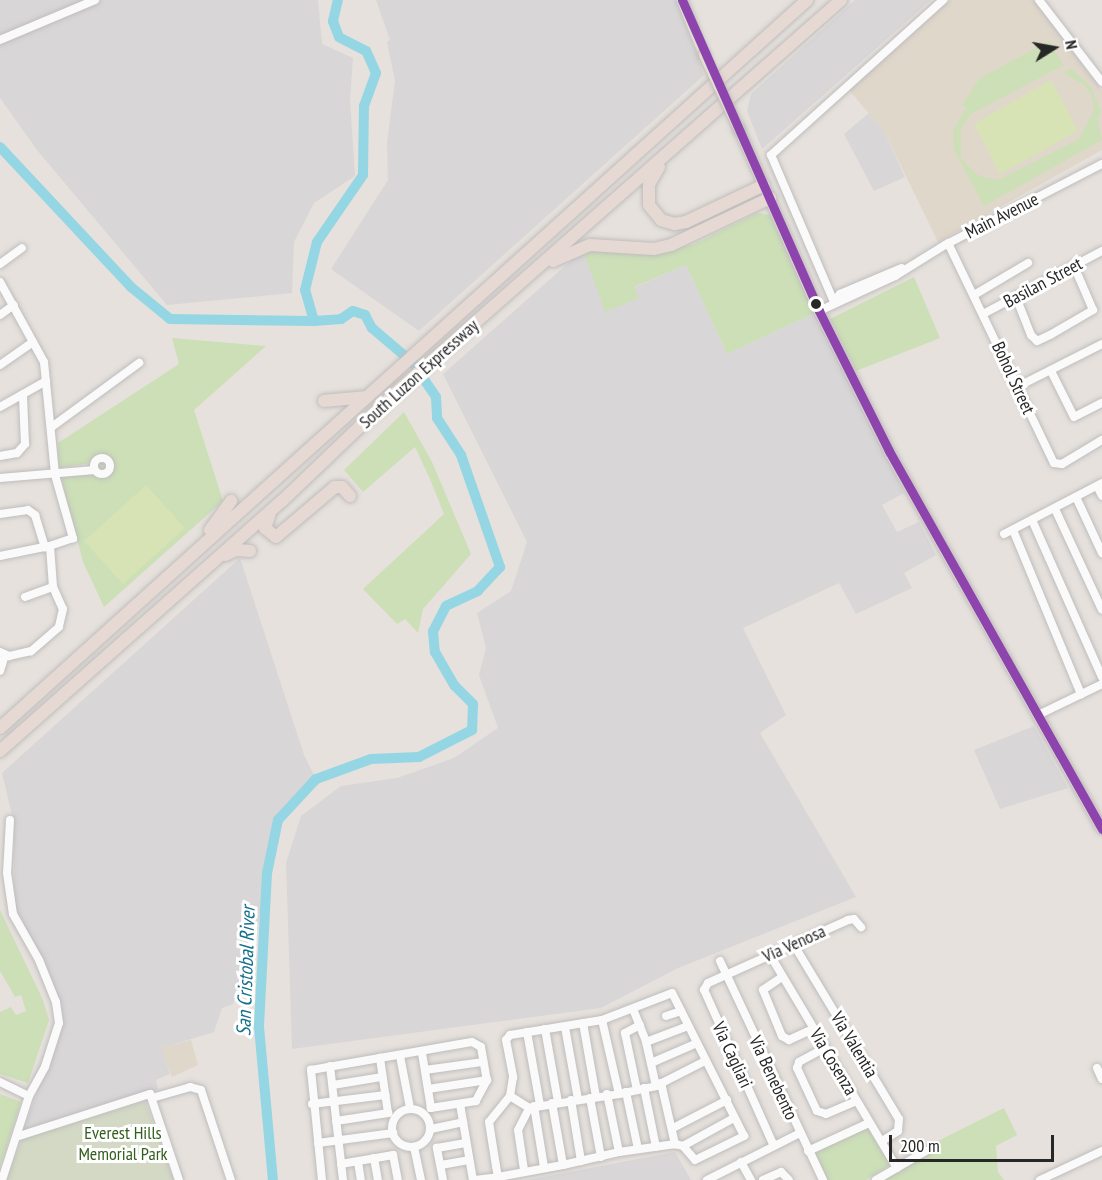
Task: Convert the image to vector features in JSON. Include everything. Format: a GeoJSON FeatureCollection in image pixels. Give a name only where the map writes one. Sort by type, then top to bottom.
{"type":"FeatureCollection","features":[{"type":"Feature","properties":{"kind":"highway"},"geometry":{"type":"LineString","coordinates":[[764,39],[794,0]]}},
{"type":"Feature","properties":{"kind":"highway","name":"South Luzon Expressway"},"geometry":{"type":"LineString","coordinates":[[0,728],[807,0]]}},
{"type":"Feature","properties":{"kind":"highway","name":"South Luzon Expressway"},"geometry":{"type":"LineString","coordinates":[[0,751],[282,501],[394,394],[841,0]]}},
{"type":"Feature","properties":{"kind":"highway"},"geometry":{"type":"LineString","coordinates":[[679,144],[649,183],[649,205],[661,220],[686,222],[764,185]]}},
{"type":"Feature","properties":{"kind":"highway"},"geometry":{"type":"LineString","coordinates":[[536,270],[590,245],[654,249],[671,245],[770,198]]}},
{"type":"Feature","properties":{"kind":"highway"},"geometry":{"type":"LineString","coordinates":[[324,401],[367,398]]}},
{"type":"Feature","properties":{"kind":"highway"},"geometry":{"type":"LineString","coordinates":[[282,501],[265,523],[267,532],[276,537],[334,487],[342,487],[350,496]]}},
{"type":"Feature","properties":{"kind":"highway"},"geometry":{"type":"LineString","coordinates":[[195,553],[231,501]]}},
{"type":"Feature","properties":{"kind":"highway"},"geometry":{"type":"LineString","coordinates":[[204,568],[236,550],[250,551]]}},
{"type":"Feature","properties":{"kind":"main road"},"geometry":{"type":"LineString","coordinates":[[682,0],[704,55],[740,129],[819,311],[907,486],[1102,829]]}},
{"type":"Feature","properties":{"kind":"street"},"geometry":{"type":"LineString","coordinates":[[0,40],[94,0]]}},
{"type":"Feature","properties":{"kind":"street"},"geometry":{"type":"LineString","coordinates":[[834,302],[771,155],[943,0]]}},
{"type":"Feature","properties":{"kind":"street"},"geometry":{"type":"LineString","coordinates":[[1039,0],[1102,82]]}},
{"type":"Feature","properties":{"kind":"street","name":"Main Avenue"},"geometry":{"type":"LineString","coordinates":[[819,311],[834,302],[895,276],[902,268],[948,243],[1102,164]]}},
{"type":"Feature","properties":{"kind":"street","name":"Bohol Street"},"geometry":{"type":"LineString","coordinates":[[948,243],[1057,465],[1102,440]]}},
{"type":"Feature","properties":{"kind":"street"},"geometry":{"type":"LineString","coordinates":[[0,264],[22,248]]}},
{"type":"Feature","properties":{"kind":"street","name":"Basilan Street"},"geometry":{"type":"LineString","coordinates":[[983,314],[1102,251]]}},
{"type":"Feature","properties":{"kind":"street"},"geometry":{"type":"LineString","coordinates":[[974,294],[1028,263]]}},
{"type":"Feature","properties":{"kind":"street"},"geometry":{"type":"LineString","coordinates":[[1016,297],[1031,335],[1037,341],[1050,335],[1093,310],[1074,266]]}},
{"type":"Feature","properties":{"kind":"street"},"geometry":{"type":"LineString","coordinates":[[0,282],[44,362],[53,426],[53,473],[73,538],[0,556]]}},
{"type":"Feature","properties":{"kind":"street"},"geometry":{"type":"LineString","coordinates":[[0,315],[14,305]]}},
{"type":"Feature","properties":{"kind":"street"},"geometry":{"type":"LineString","coordinates":[[0,365],[33,342]]}},
{"type":"Feature","properties":{"kind":"street"},"geometry":{"type":"LineString","coordinates":[[1017,387],[1102,344]]}},
{"type":"Feature","properties":{"kind":"street"},"geometry":{"type":"LineString","coordinates":[[53,426],[139,363]]}},
{"type":"Feature","properties":{"kind":"street"},"geometry":{"type":"LineString","coordinates":[[1051,371],[1074,417],[1102,403]]}},
{"type":"Feature","properties":{"kind":"street"},"geometry":{"type":"LineString","coordinates":[[0,407],[46,381]]}},
{"type":"Feature","properties":{"kind":"street"},"geometry":{"type":"LineString","coordinates":[[0,456],[17,453],[25,444],[23,396]]}},
{"type":"Feature","properties":{"kind":"street"},"geometry":{"type":"LineString","coordinates":[[0,478],[94,467]]}},
{"type":"Feature","properties":{"kind":"street"},"geometry":{"type":"LineString","coordinates":[[1004,534],[1100,484],[1102,496]]}},
{"type":"Feature","properties":{"kind":"street"},"geometry":{"type":"LineString","coordinates":[[1076,497],[1102,553]]}},
{"type":"Feature","properties":{"kind":"street"},"geometry":{"type":"LineString","coordinates":[[1054,509],[1102,610]]}},
{"type":"Feature","properties":{"kind":"street"},"geometry":{"type":"LineString","coordinates":[[0,514],[28,510],[35,515],[48,546],[53,587],[63,609],[59,627],[31,651],[2,653],[0,670]]}},
{"type":"Feature","properties":{"kind":"street"},"geometry":{"type":"LineString","coordinates":[[1032,520],[1102,677]]}},
{"type":"Feature","properties":{"kind":"street"},"geometry":{"type":"LineString","coordinates":[[1013,530],[1081,694]]}},
{"type":"Feature","properties":{"kind":"street"},"geometry":{"type":"LineString","coordinates":[[25,597],[53,587]]}},
{"type":"Feature","properties":{"kind":"street"},"geometry":{"type":"LineString","coordinates":[[1038,715],[1102,684]]}},
{"type":"Feature","properties":{"kind":"street"},"geometry":{"type":"LineString","coordinates":[[2,1180],[19,1136],[29,1096],[45,1067],[59,1023],[56,1002],[39,960],[13,914],[7,873],[10,819]]}},
{"type":"Feature","properties":{"kind":"street","name":"Via Venosa"},"geometry":{"type":"LineString","coordinates":[[725,975],[848,920],[854,919],[861,927]]}},
{"type":"Feature","properties":{"kind":"street","name":"Via Valentia"},"geometry":{"type":"LineString","coordinates":[[794,945],[899,1119],[898,1131],[882,1141]]}},
{"type":"Feature","properties":{"kind":"street","name":"Via Cosenza"},"geometry":{"type":"LineString","coordinates":[[770,956],[823,1049],[897,1168]]}},
{"type":"Feature","properties":{"kind":"street","name":"Via Benebento"},"geometry":{"type":"LineString","coordinates":[[720,962],[798,1134],[823,1180]]}},
{"type":"Feature","properties":{"kind":"street","name":"Via Cagliari"},"geometry":{"type":"LineString","coordinates":[[725,975],[708,983],[704,990],[773,1144]]}},
{"type":"Feature","properties":{"kind":"street"},"geometry":{"type":"LineString","coordinates":[[782,977],[763,990],[782,1036],[789,1040],[813,1029]]}},
{"type":"Feature","properties":{"kind":"street"},"geometry":{"type":"LineString","coordinates":[[499,1179],[489,1122],[510,1096],[513,1077],[506,1041],[510,1035],[603,1020],[672,993],[744,1136],[695,1160],[679,1145],[633,1009]]}},
{"type":"Feature","properties":{"kind":"street"},"geometry":{"type":"LineString","coordinates":[[666,1016],[681,1011]]}},
{"type":"Feature","properties":{"kind":"street"},"geometry":{"type":"LineString","coordinates":[[603,1020],[638,1149]]}},
{"type":"Feature","properties":{"kind":"street"},"geometry":{"type":"LineString","coordinates":[[583,1023],[601,1157]]}},
{"type":"Feature","properties":{"kind":"street"},"geometry":{"type":"LineString","coordinates":[[640,1025],[625,1034],[656,1147]]}},
{"type":"Feature","properties":{"kind":"street"},"geometry":{"type":"LineString","coordinates":[[646,1042],[688,1026]]}},
{"type":"Feature","properties":{"kind":"street"},"geometry":{"type":"LineString","coordinates":[[565,1027],[581,1161]]}},
{"type":"Feature","properties":{"kind":"street"},"geometry":{"type":"LineString","coordinates":[[545,1029],[563,1165]]}},
{"type":"Feature","properties":{"kind":"street"},"geometry":{"type":"LineString","coordinates":[[527,1032],[534,1106],[544,1167]]}},
{"type":"Feature","properties":{"kind":"street"},"geometry":{"type":"LineString","coordinates":[[322,1180],[312,1104],[311,1070],[422,1053],[472,1042],[481,1047],[487,1080],[476,1101],[431,1108],[422,1053]]}},
{"type":"Feature","properties":{"kind":"street"},"geometry":{"type":"LineString","coordinates":[[651,1063],[697,1042]]}},
{"type":"Feature","properties":{"kind":"street"},"geometry":{"type":"LineString","coordinates":[[823,1049],[799,1062],[797,1068],[817,1111],[826,1114],[856,1101]]}},
{"type":"Feature","properties":{"kind":"street"},"geometry":{"type":"LineString","coordinates":[[400,1056],[410,1108]]}},
{"type":"Feature","properties":{"kind":"street"},"geometry":{"type":"LineString","coordinates":[[336,1121],[388,1113],[380,1058]]}},
{"type":"Feature","properties":{"kind":"street"},"geometry":{"type":"LineString","coordinates":[[510,1096],[534,1106],[622,1093],[659,1084],[705,1061]]}},
{"type":"Feature","properties":{"kind":"street"},"geometry":{"type":"LineString","coordinates":[[425,1070],[483,1062]]}},
{"type":"Feature","properties":{"kind":"street"},"geometry":{"type":"LineString","coordinates":[[330,1066],[343,1180]]}},
{"type":"Feature","properties":{"kind":"street"},"geometry":{"type":"LineString","coordinates":[[1098,1068],[1102,1079]]}},
{"type":"Feature","properties":{"kind":"street"},"geometry":{"type":"LineString","coordinates":[[333,1085],[382,1077]]}},
{"type":"Feature","properties":{"kind":"street"},"geometry":{"type":"LineString","coordinates":[[428,1089],[487,1080]]}},
{"type":"Feature","properties":{"kind":"street"},"geometry":{"type":"LineString","coordinates":[[0,1082],[29,1096]]}},
{"type":"Feature","properties":{"kind":"street"},"geometry":{"type":"LineString","coordinates":[[152,1098],[190,1087],[201,1090],[231,1180]]}},
{"type":"Feature","properties":{"kind":"street"},"geometry":{"type":"LineString","coordinates":[[19,1136],[150,1094],[179,1180]]}},
{"type":"Feature","properties":{"kind":"street"},"geometry":{"type":"LineString","coordinates":[[312,1104],[385,1095]]}},
{"type":"Feature","properties":{"kind":"street"},"geometry":{"type":"LineString","coordinates":[[608,1095],[619,1152]]}},
{"type":"Feature","properties":{"kind":"street"},"geometry":{"type":"LineString","coordinates":[[673,1128],[727,1100]]}},
{"type":"Feature","properties":{"kind":"street"},"geometry":{"type":"LineString","coordinates":[[460,1104],[474,1180],[499,1179],[524,1170],[563,1165],[619,1152],[679,1145],[734,1118]]}},
{"type":"Feature","properties":{"kind":"street"},"geometry":{"type":"LineString","coordinates":[[524,1170],[518,1130],[534,1106]]}},
{"type":"Feature","properties":{"kind":"street"},"geometry":{"type":"LineString","coordinates":[[410,1108],[426,1115],[431,1129],[426,1140],[414,1147],[400,1144],[393,1133],[395,1117],[410,1108]]}},
{"type":"Feature","properties":{"kind":"street"},"geometry":{"type":"LineString","coordinates":[[431,1129],[463,1122]]}},
{"type":"Feature","properties":{"kind":"street"},"geometry":{"type":"LineString","coordinates":[[808,1151],[869,1123]]}},
{"type":"Feature","properties":{"kind":"street"},"geometry":{"type":"LineString","coordinates":[[318,1143],[393,1133]]}},
{"type":"Feature","properties":{"kind":"street"},"geometry":{"type":"LineString","coordinates":[[706,1180],[773,1144],[798,1134]]}},
{"type":"Feature","properties":{"kind":"street"},"geometry":{"type":"LineString","coordinates":[[443,1180],[437,1148],[466,1143]]}},
{"type":"Feature","properties":{"kind":"street"},"geometry":{"type":"LineString","coordinates":[[414,1147],[420,1180]]}},
{"type":"Feature","properties":{"kind":"street"},"geometry":{"type":"LineString","coordinates":[[876,1180],[926,1151]]}},
{"type":"Feature","properties":{"kind":"street"},"geometry":{"type":"LineString","coordinates":[[1040,1180],[1102,1151]]}},
{"type":"Feature","properties":{"kind":"street"},"geometry":{"type":"LineString","coordinates":[[341,1164],[393,1155],[398,1180]]}},
{"type":"Feature","properties":{"kind":"street"},"geometry":{"type":"LineString","coordinates":[[374,1158],[378,1180]]}},
{"type":"Feature","properties":{"kind":"street"},"geometry":{"type":"LineString","coordinates":[[441,1165],[469,1160]]}},
{"type":"Feature","properties":{"kind":"street"},"geometry":{"type":"LineString","coordinates":[[358,1162],[361,1180]]}},
{"type":"Feature","properties":{"kind":"street"},"geometry":{"type":"LineString","coordinates":[[741,1162],[751,1180]]}},
{"type":"Feature","properties":{"kind":"street"},"geometry":{"type":"LineString","coordinates":[[763,1180],[781,1172],[789,1180]]}},
{"type":"Feature","properties":{"kind":"shaded area"},"geometry":{"type":"Polygon","coordinates":[[[0,0],[318,0],[322,44],[353,58],[350,99],[355,176],[314,203],[294,242],[292,293],[167,305],[37,150],[0,98],[0,0]]]}},
{"type":"Feature","properties":{"kind":"shaded area"},"geometry":{"type":"Polygon","coordinates":[[[376,0],[676,0],[704,75],[419,331],[331,269],[388,180],[387,143],[395,81],[387,42],[390,40],[376,0]]]}},
{"type":"Feature","properties":{"kind":"shaded area"},"geometry":{"type":"Polygon","coordinates":[[[855,0],[931,0],[762,149],[747,111],[751,94],[855,0]]]}},
{"type":"Feature","properties":{"kind":"shaded area"},"geometry":{"type":"Polygon","coordinates":[[[950,0],[1035,0],[1102,91],[1102,150],[938,242],[884,131],[849,90],[950,0]]]}},
{"type":"Feature","properties":{"kind":"shaded area"},"geometry":{"type":"Polygon","coordinates":[[[869,113],[884,131],[905,177],[874,191],[844,134],[869,113]]]}},
{"type":"Feature","properties":{"kind":"shaded area"},"geometry":{"type":"Polygon","coordinates":[[[583,250],[638,297],[633,288],[686,265],[727,354],[815,313],[904,493],[882,505],[897,532],[919,522],[936,555],[904,573],[912,588],[856,614],[839,583],[743,628],[786,715],[760,733],[856,897],[678,968],[601,1008],[292,1049],[286,863],[301,816],[341,786],[397,778],[454,758],[498,728],[479,675],[486,648],[477,613],[511,591],[527,542],[443,374],[583,250]]]}},
{"type":"Feature","properties":{"kind":"shaded area"},"geometry":{"type":"Polygon","coordinates":[[[240,558],[304,755],[316,779],[278,820],[255,941],[233,1004],[222,1008],[214,1032],[162,1048],[170,1074],[156,1080],[158,1089],[23,1130],[62,1026],[58,1006],[14,906],[14,823],[2,773],[240,558]]]}},
{"type":"Feature","properties":{"kind":"shaded area"},"geometry":{"type":"Polygon","coordinates":[[[1034,726],[1068,788],[1000,809],[974,750],[1034,726]]]}},
{"type":"Feature","properties":{"kind":"shaded area"},"geometry":{"type":"Polygon","coordinates":[[[191,1040],[198,1065],[172,1077],[161,1048],[191,1040]]]}},
{"type":"Feature","properties":{"kind":"shaded area"},"geometry":{"type":"Polygon","coordinates":[[[675,1152],[691,1180],[527,1180],[675,1152]]]}},
{"type":"Feature","properties":{"kind":"green space"},"geometry":{"type":"Polygon","coordinates":[[[1049,41],[1064,65],[971,114],[961,128],[961,158],[977,175],[998,180],[1079,139],[1094,110],[1092,96],[1084,85],[1064,73],[1071,68],[1091,87],[1101,112],[1097,118],[1102,140],[984,206],[954,150],[953,131],[966,108],[962,105],[980,78],[1049,41]]]}},
{"type":"Feature","properties":{"kind":"green space"},"geometry":{"type":"Polygon","coordinates":[[[1051,80],[1078,131],[1000,174],[974,124],[1051,80]]]}},
{"type":"Feature","properties":{"kind":"green space"},"geometry":{"type":"Polygon","coordinates":[[[757,213],[770,215],[815,313],[727,354],[686,265],[634,287],[639,298],[605,312],[583,250],[659,253],[694,244],[757,213]]]}},
{"type":"Feature","properties":{"kind":"green space"},"geometry":{"type":"Polygon","coordinates":[[[914,277],[940,338],[856,371],[830,319],[914,277]]]}},
{"type":"Feature","properties":{"kind":"green space"},"geometry":{"type":"Polygon","coordinates":[[[172,338],[266,346],[194,410],[223,501],[104,607],[83,562],[61,477],[93,472],[91,463],[59,468],[58,443],[179,364],[172,338]]]}},
{"type":"Feature","properties":{"kind":"green space"},"geometry":{"type":"Polygon","coordinates":[[[404,412],[432,462],[471,554],[423,609],[418,633],[405,619],[397,624],[363,589],[444,514],[430,479],[415,447],[363,492],[344,470],[404,412]]]}},
{"type":"Feature","properties":{"kind":"green space"},"geometry":{"type":"Polygon","coordinates":[[[146,485],[185,528],[123,584],[84,541],[146,485]]]}},
{"type":"Feature","properties":{"kind":"green space"},"geometry":{"type":"Polygon","coordinates":[[[0,910],[43,1000],[49,1020],[28,1083],[0,1074],[0,1012],[11,1007],[16,1015],[26,1011],[21,995],[15,997],[0,971],[0,910]]]}},
{"type":"Feature","properties":{"kind":"green space"},"geometry":{"type":"Polygon","coordinates":[[[0,1094],[21,1102],[0,1167],[0,1094]]]}},
{"type":"Feature","properties":{"kind":"green space","name":"Everest Hills Memorial Park"},"geometry":{"type":"Polygon","coordinates":[[[145,1101],[174,1180],[6,1180],[22,1139],[145,1101]]]}},
{"type":"Feature","properties":{"kind":"green space"},"geometry":{"type":"Polygon","coordinates":[[[1004,1108],[1017,1135],[996,1146],[998,1172],[1004,1180],[875,1180],[930,1145],[1004,1108]]]}},
{"type":"Feature","properties":{"kind":"green space"},"geometry":{"type":"Polygon","coordinates":[[[868,1125],[890,1165],[866,1180],[826,1180],[814,1153],[868,1125]]]}},
{"type":"Feature","properties":{"kind":"waterway"},"geometry":{"type":"LineString","coordinates":[[314,321],[305,290],[317,242],[363,175],[364,106],[376,73],[366,51],[339,37],[333,21],[338,0]]}},
{"type":"Feature","properties":{"kind":"waterway","name":"San Cristobal River"},"geometry":{"type":"LineString","coordinates":[[0,147],[131,287],[170,319],[314,321],[341,319],[353,311],[365,315],[372,328],[413,363],[436,397],[437,418],[461,455],[500,567],[478,591],[446,606],[433,631],[435,652],[455,686],[473,704],[472,730],[419,757],[371,759],[316,779],[278,820],[267,873],[259,1027],[273,1180]]}},
{"type":"Feature","properties":{"kind":"transit line"},"geometry":{"type":"LineString","coordinates":[[682,0],[819,311],[889,451],[1102,829]]}}]}
